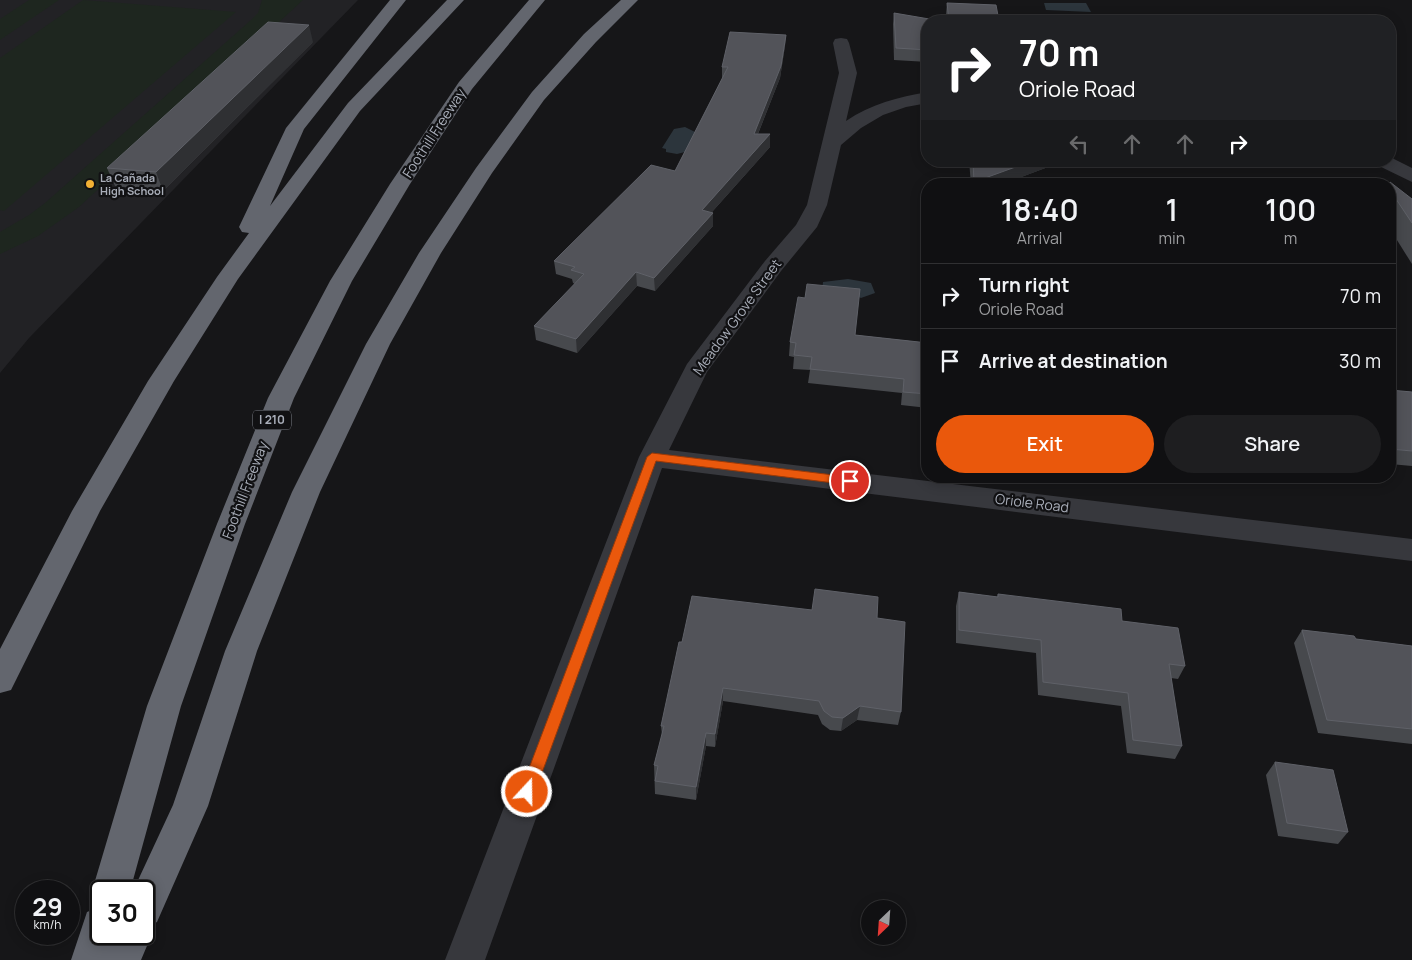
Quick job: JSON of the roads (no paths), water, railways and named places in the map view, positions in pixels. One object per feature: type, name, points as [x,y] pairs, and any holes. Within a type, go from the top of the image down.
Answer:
[{"type":"highway","points":[[228,277],[295,128],[398,0]]},
{"type":"highway","points":[[0,680],[86,511],[161,381],[228,277],[354,107],[456,0]]},
{"type":"highway","name":"Foothill Freeway","points":[[114,880],[164,706],[231,524],[281,398],[341,281],[400,184],[465,86],[537,0]]},
{"type":"highway","points":[[155,884],[190,806],[242,651],[306,492],[378,344],[430,253],[483,172],[538,96],[590,38],[630,0]]},
{"type":"highway","points":[[91,960],[95,945]]},
{"type":"highway","points":[[121,960],[128,945]]},
{"type":"street","name":"Meadow Grove Street","points":[[465,960],[652,457],[696,370],[773,266],[806,226],[817,205],[848,73],[841,43]]},
{"type":"street","points":[[833,142],[849,126],[864,116],[889,106],[921,99]]},
{"type":"street","points":[[1395,167],[1412,176]]},
{"type":"street","name":"Oriole Road","points":[[652,457],[1412,550]]},
{"type":"place","name":"La Cañada High School","points":[[90,184]]}]
